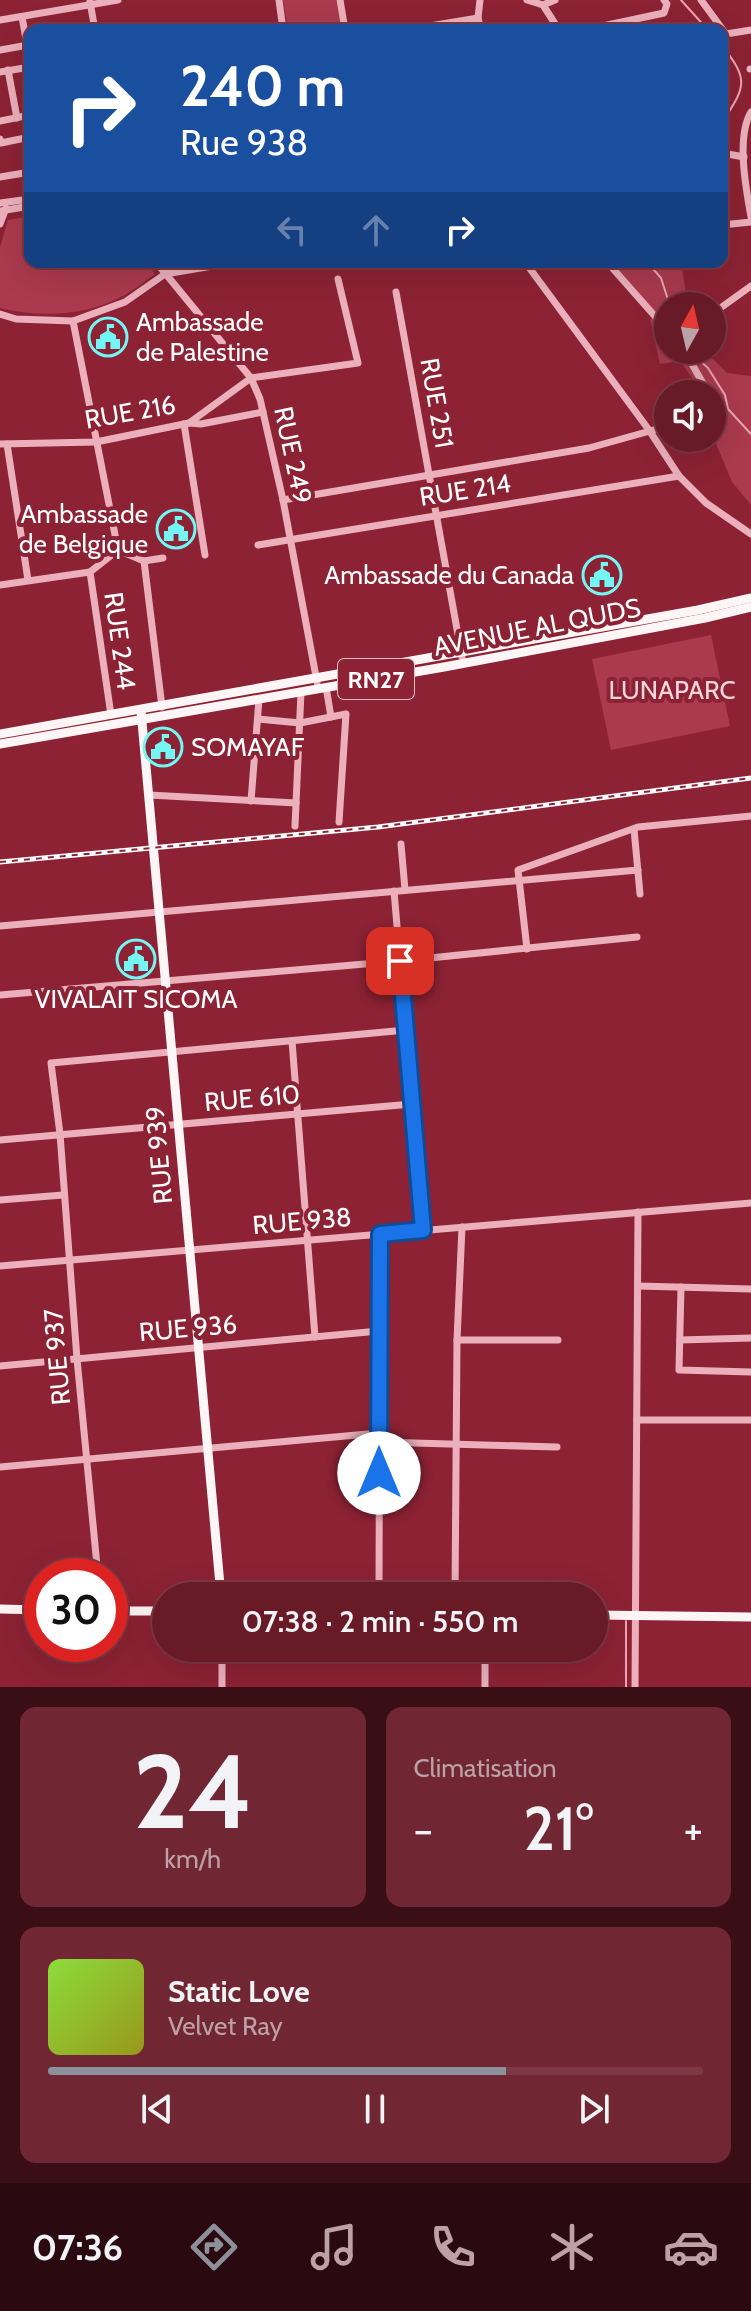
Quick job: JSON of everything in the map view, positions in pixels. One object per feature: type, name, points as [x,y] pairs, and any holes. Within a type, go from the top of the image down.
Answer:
[{"type":"main road","name":"AVENUE AL QUDS","points":[[0,734],[111,715],[141,715],[162,707],[320,685],[751,598]]},
{"type":"main road","name":"AVENUE AL QUDS","points":[[463,658],[705,618],[751,607]]},
{"type":"main road","name":"AVENUE AL QUDS","points":[[0,744],[141,715],[301,692],[320,685]]},
{"type":"main road","name":"RUE 939","points":[[141,715],[220,1582]]},
{"type":"main road","points":[[0,1609],[24,1610]]},
{"type":"main road","points":[[128,1611],[152,1611]]},
{"type":"main road","points":[[608,1615],[751,1617]]},
{"type":"street","points":[[0,20],[90,2],[118,0]]},
{"type":"street","points":[[279,0],[282,24]]},
{"type":"street","points":[[340,0],[344,24]]},
{"type":"street","points":[[480,0],[480,24]]},
{"type":"street","points":[[527,0],[543,5],[555,0]]},
{"type":"street","points":[[612,24],[664,13],[667,4],[664,0]]},
{"type":"street","points":[[701,0],[719,24]]},
{"type":"street","points":[[90,2],[94,24]]},
{"type":"street","points":[[543,5],[555,24]]},
{"type":"street","points":[[22,17],[24,26]]},
{"type":"street","points":[[442,24],[478,18]]},
{"type":"street","points":[[728,34],[751,30]]},
{"type":"street","points":[[0,50],[24,46]]},
{"type":"street","points":[[17,118],[4,71],[24,66]]},
{"type":"street","points":[[728,224],[751,219],[744,157],[751,112]]},
{"type":"street","points":[[0,121],[24,116]]},
{"type":"street","points":[[0,139],[1,143],[24,138]]},
{"type":"street","points":[[728,154],[744,157]]},
{"type":"street","points":[[0,177],[24,173]]},
{"type":"street","points":[[3,206],[24,201]]},
{"type":"street","points":[[3,206],[24,206]]},
{"type":"street","points":[[0,224],[3,206]]},
{"type":"street","name":"RUE 249","points":[[160,268],[251,378],[263,412],[320,685],[331,717]]},
{"type":"street","points":[[0,314],[16,319],[73,321],[125,302],[165,274],[200,268]]},
{"type":"street","points":[[529,268],[649,430],[679,476],[706,503],[751,534]]},
{"type":"street","points":[[612,268],[654,315]]},
{"type":"street","name":"RUE 216","points":[[3,444],[96,442],[186,424],[251,378],[358,363],[338,279]]},
{"type":"street","points":[[726,304],[751,286]]},
{"type":"street","name":"RUE 251","points":[[396,292],[463,658]]},
{"type":"street","points":[[73,321],[118,550]]},
{"type":"street","points":[[205,555],[186,424],[263,412]]},
{"type":"street","points":[[283,500],[589,448],[654,429]]},
{"type":"street","points":[[3,444],[28,580]]},
{"type":"street","name":"RUE 214","points":[[258,545],[679,476]]},
{"type":"street","points":[[738,525],[751,521]]},
{"type":"street","points":[[118,550],[144,561],[163,558]]},
{"type":"street","points":[[0,585],[90,572],[118,550]]},
{"type":"street","points":[[144,561],[162,707]]},
{"type":"street","name":"RUE 244","points":[[90,572],[111,715]]},
{"type":"street","points":[[295,826],[301,692]]},
{"type":"street","points":[[251,801],[259,699]]},
{"type":"street","points":[[258,719],[300,723],[346,714],[339,822]]},
{"type":"street","points":[[149,795],[296,803]]},
{"type":"street","points":[[527,949],[518,870],[634,829],[751,816]]},
{"type":"street","points":[[634,829],[640,894]]},
{"type":"street","points":[[401,844],[405,890]]},
{"type":"street","points":[[0,926],[638,870]]},
{"type":"street","points":[[394,891],[423,1230]]},
{"type":"street","points":[[0,995],[400,961],[637,937]]},
{"type":"street","points":[[172,1052],[406,1030]]},
{"type":"street","points":[[292,1041],[315,1337]]},
{"type":"street","name":"RUE 937","points":[[96,1558],[68,1260],[60,1134],[51,1063],[172,1052]]},
{"type":"street","name":"RUE 610","points":[[0,1140],[412,1104]]},
{"type":"street","points":[[0,1200],[63,1195]]},
{"type":"street","name":"RUE 938","points":[[0,1266],[751,1203]]},
{"type":"street","points":[[635,1687],[638,1212]]},
{"type":"street","points":[[455,1582],[457,1340],[462,1227]]},
{"type":"street","points":[[379,1582],[380,1234]]},
{"type":"street","points":[[638,1286],[751,1289]]},
{"type":"street","points":[[681,1287],[679,1370],[751,1372]]},
{"type":"street","name":"RUE 936","points":[[0,1366],[379,1331]]},
{"type":"street","points":[[680,1340],[751,1338]]},
{"type":"street","points":[[457,1340],[558,1340]]},
{"type":"street","points":[[637,1420],[751,1420]]},
{"type":"street","points":[[0,1467],[207,1448],[379,1438],[557,1447]]},
{"type":"street","points":[[222,1662],[222,1687]]},
{"type":"street","points":[[485,1662],[485,1687]]},
{"type":"green space","points":[[283,0],[336,0],[340,24],[287,24]]},
{"type":"green space","points":[[24,217],[24,268],[150,268],[155,274],[123,296],[94,308],[47,314],[0,308],[0,247],[8,220]]},
{"type":"green space","points":[[615,268],[682,268],[686,292],[654,292],[654,317]]},
{"type":"green space","points":[[682,364],[718,364],[727,373],[751,376],[751,505],[732,482],[720,452],[726,452],[726,380],[692,378]]},
{"type":"green space","name":"LUNAPARC","points":[[711,635],[730,726],[611,750],[592,659]]},
{"type":"waterway","points":[[681,0],[703,24]]},
{"type":"waterway","points":[[728,54],[741,77],[739,92],[728,113]]},
{"type":"waterway","points":[[652,268],[661,278],[666,292]]},
{"type":"waterway","points":[[704,364],[725,395],[728,409],[751,434]]},
{"type":"waterway","points":[[626,1621],[626,1687]]},
{"type":"railway","points":[[0,862],[378,827],[751,778]]},
{"type":"place","name":"Ambassade de Palestine","points":[[108,337]]},
{"type":"place","name":"Ambassade de Belgique","points":[[176,529]]},
{"type":"place","name":"Ambassade du Canada","points":[[602,575]]},
{"type":"place","name":"SOMAYAF","points":[[163,747]]},
{"type":"place","name":"VIVALAIT SICOMA","points":[[136,959]]},
{"type":"route","points":[[379,1473],[380,1234],[423,1230],[400,961]]}]
